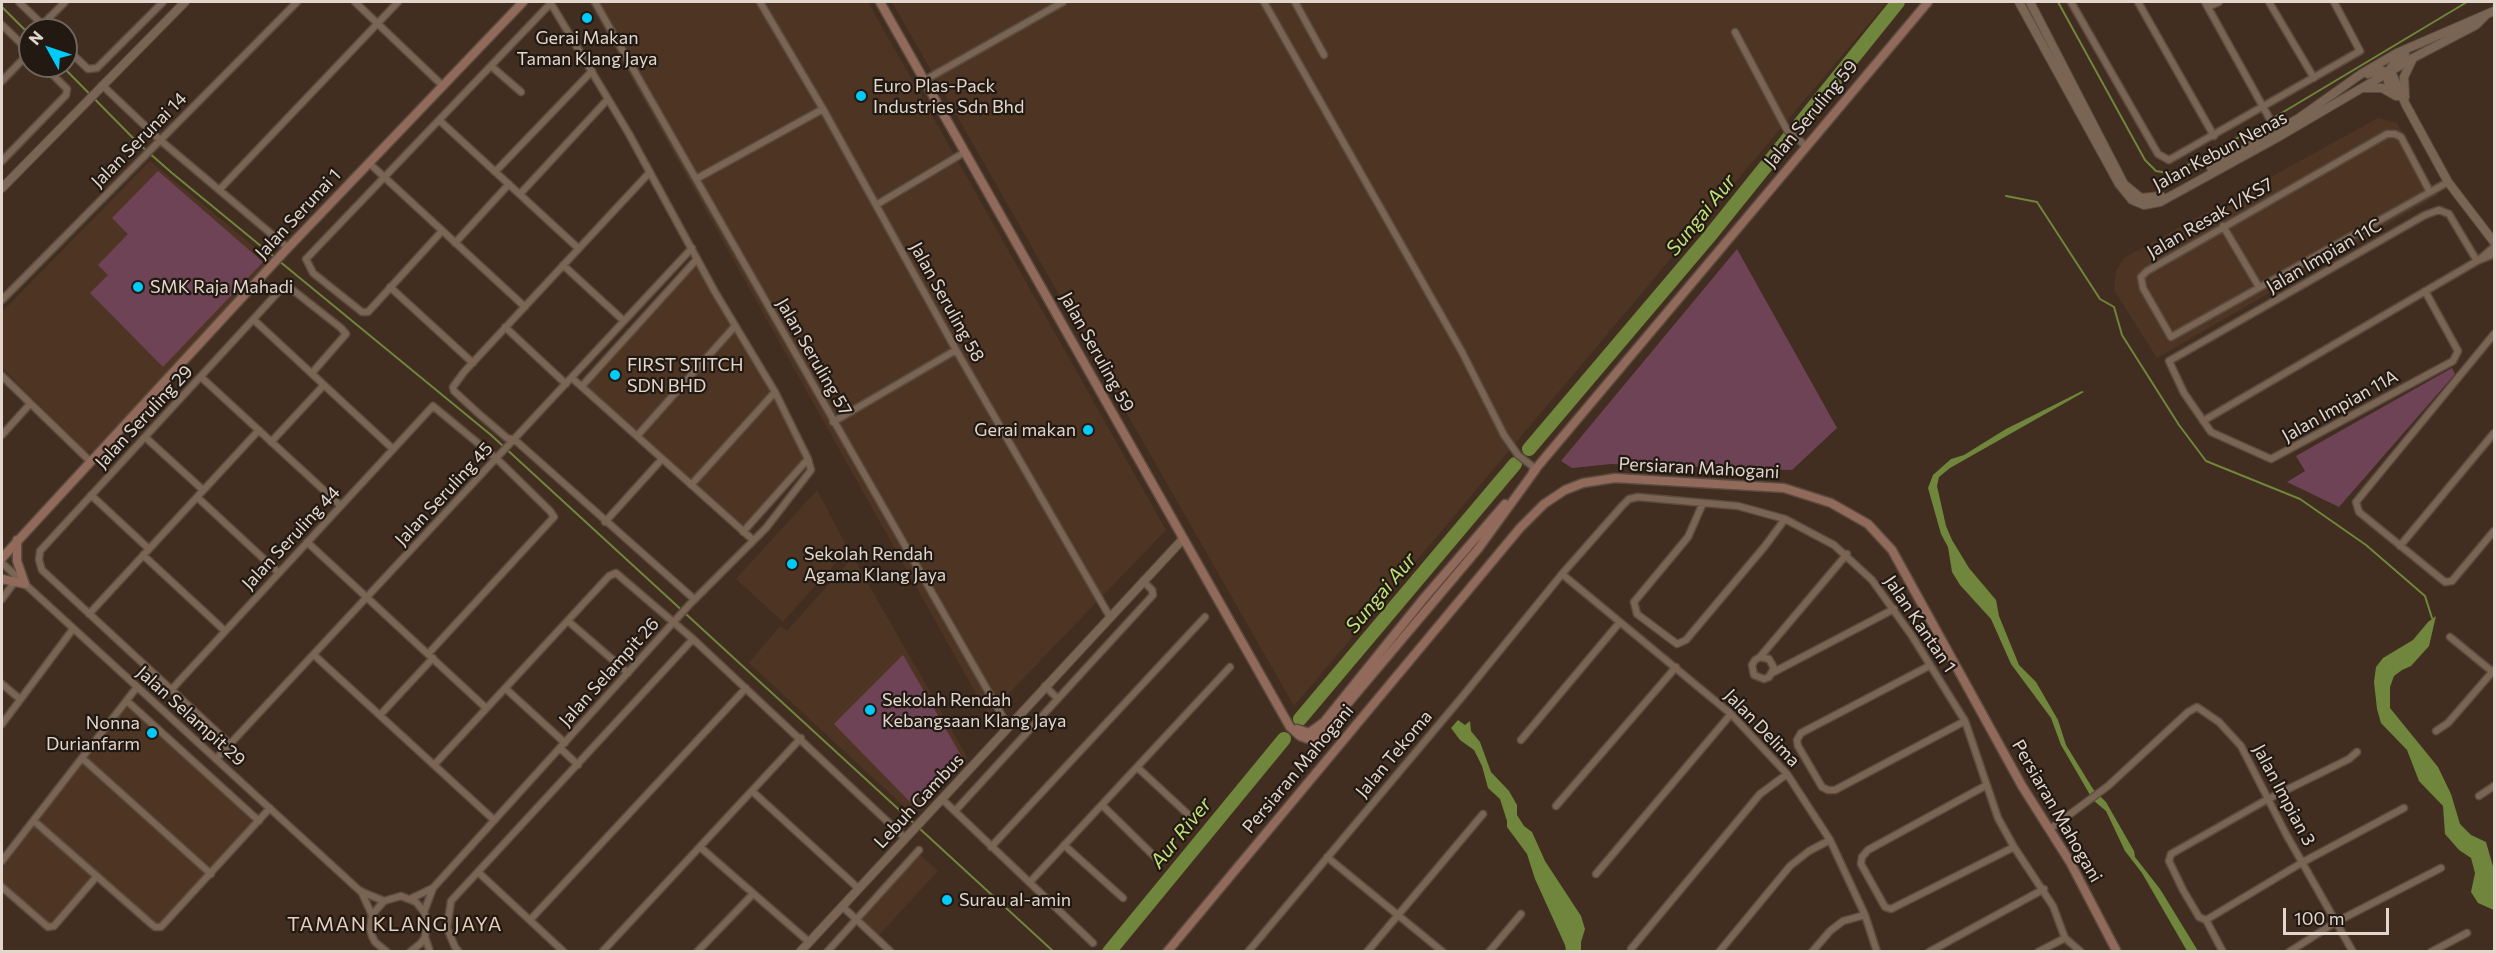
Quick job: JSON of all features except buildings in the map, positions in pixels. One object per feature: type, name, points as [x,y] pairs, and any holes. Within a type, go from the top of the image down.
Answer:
[{"type":"main road","name":"Jalan Serunai 1","points":[[2,558],[286,251],[523,2]]},
{"type":"main road","name":"Jalan Seruling 59","points":[[880,2],[1290,727],[1308,739],[1328,728],[1478,549],[1536,469],[1928,2]]},
{"type":"main road","name":"Persiaran Mahogani","points":[[1167,951],[1520,528],[1545,504],[1565,490],[1583,483],[1615,478],[1784,488],[1831,503],[1868,524],[1892,550],[2022,786],[2050,829],[2117,951]]},
{"type":"main road","points":[[17,540],[17,561],[25,584]]},
{"type":"main road","points":[[2,579],[16,580],[25,584]]},
{"type":"street","points":[[19,2],[36,18]]},
{"type":"street","points":[[52,18],[65,2]]},
{"type":"street","points":[[78,59],[88,69],[98,68],[163,2]]},
{"type":"street","points":[[2,188],[185,2]]},
{"type":"street","name":"Jalan Serunai 14","points":[[2,300],[297,2]]},
{"type":"street","points":[[355,2],[443,86]]},
{"type":"street","points":[[220,189],[398,2]]},
{"type":"street","points":[[442,231],[368,312],[359,310],[313,273],[306,259],[551,2],[650,172],[735,326],[775,392],[808,459],[743,532]]},
{"type":"street","name":"Jalan Seruling 57","points":[[595,2],[1008,726]]},
{"type":"street","name":"Jalan Seruling 58","points":[[760,2],[823,110],[956,350],[1110,616]]},
{"type":"street","points":[[925,80],[1063,2]]},
{"type":"street","points":[[1273,2],[1265,3],[1456,340],[1504,435],[1518,455],[1536,469]]},
{"type":"street","points":[[1294,2],[1324,56]]},
{"type":"street","name":"Jalan Kebun Nenas","points":[[2019,2],[2124,184],[2136,195],[2148,198],[2160,196],[2266,137],[2278,134],[2287,125],[2352,80],[2397,53],[2486,16]]},
{"type":"street","name":"Jalan Kebun Nenas","points":[[2030,2],[2091,128],[2127,195],[2144,205],[2160,202],[2475,25],[2494,11]]},
{"type":"street","points":[[2071,2],[2158,154],[2165,159],[2174,159],[2360,51],[2334,2]]},
{"type":"street","points":[[2138,2],[2214,136]]},
{"type":"street","points":[[2219,2],[2207,4],[2278,134]]},
{"type":"street","points":[[2269,2],[2314,78]]},
{"type":"street","points":[[2,25],[18,40]]},
{"type":"street","points":[[1734,32],[1787,130],[1806,146]]},
{"type":"street","points":[[2388,72],[2397,59],[2421,44]]},
{"type":"street","points":[[2406,105],[2404,77],[2413,58]]},
{"type":"street","points":[[2,81],[18,64]]},
{"type":"street","points":[[491,66],[521,92]]},
{"type":"street","points":[[495,172],[592,71]]},
{"type":"street","points":[[2352,80],[2378,71],[2388,72],[2393,76],[2406,105],[2448,182],[2494,242]]},
{"type":"street","points":[[2,161],[66,95],[67,89],[56,78]]},
{"type":"street","points":[[99,88],[220,189],[286,251]]},
{"type":"street","points":[[2363,88],[2388,90],[2406,105]]},
{"type":"street","points":[[520,195],[608,99]]},
{"type":"street","points":[[696,179],[823,110]]},
{"type":"street","points":[[2270,118],[2287,125]]},
{"type":"street","points":[[2266,137],[2272,126],[2270,118]]},
{"type":"street","points":[[439,120],[578,248]]},
{"type":"street","name":"Jalan Resak 1/KS7","points":[[2430,192],[2401,137],[2387,134],[2147,271],[2141,277],[2142,288],[2171,337],[2448,182]]},
{"type":"street","points":[[876,205],[965,152]]},
{"type":"street","points":[[369,163],[525,307]]},
{"type":"street","points":[[650,172],[505,327],[453,387],[454,391],[507,438],[694,599]]},
{"type":"street","points":[[455,243],[509,184]]},
{"type":"street","name":"Jalan Impian 11C","points":[[2169,361],[2426,215],[2439,210],[2449,214],[2478,260]]},
{"type":"street","points":[[2223,226],[2259,287]]},
{"type":"street","points":[[2203,421],[2478,260],[2494,247]]},
{"type":"street","name":"Jalan Seruling 45","points":[[216,759],[692,248]]},
{"type":"street","points":[[2478,260],[2494,254]]},
{"type":"street","points":[[582,386],[697,259]]},
{"type":"street","points":[[563,265],[624,321]]},
{"type":"street","name":"Jalan Seruling 29","points":[[42,570],[39,560],[40,551],[282,288],[289,287],[346,334],[312,374]]},
{"type":"street","points":[[390,287],[473,363]]},
{"type":"street","name":"Jalan Impian 11A","points":[[2169,361],[2184,393],[2211,432],[2271,459],[2453,361],[2458,351],[2425,291]]},
{"type":"street","points":[[254,320],[393,449]]},
{"type":"street","points":[[637,436],[735,326]]},
{"type":"street","points":[[505,327],[566,384]]},
{"type":"street","points":[[2494,334],[2356,502],[2359,512],[2445,582],[2452,581],[2494,531]]},
{"type":"street","points":[[833,422],[956,350]]},
{"type":"street","points":[[2,376],[91,462]]},
{"type":"street","points":[[201,377],[341,506]]},
{"type":"street","points":[[572,378],[753,540]]},
{"type":"street","points":[[271,442],[324,385]]},
{"type":"street","points":[[691,485],[775,392]]},
{"type":"street","points":[[2,435],[30,404]]},
{"type":"street","name":"Jalan Seruling 44","points":[[171,690],[433,406],[499,457]]},
{"type":"street","points":[[89,614],[259,430]]},
{"type":"street","points":[[2400,546],[2494,433]]},
{"type":"street","points":[[145,437],[202,490]]},
{"type":"street","points":[[380,715],[554,518],[499,457]]},
{"type":"street","points":[[605,522],[662,459]]},
{"type":"street","name":"Jalan Selampit 26","points":[[424,912],[433,888],[494,819],[694,599],[766,528],[811,470],[808,459]]},
{"type":"street","points":[[91,495],[149,549]]},
{"type":"street","points":[[196,497],[279,573]]},
{"type":"street","name":"Jalan Kantan 1","points":[[1629,499],[1638,497],[1703,502],[1754,509],[1785,519],[1813,532],[1846,554],[1872,580],[1894,609],[1965,721],[1995,812],[2014,847],[2044,889],[2065,938]]},
{"type":"street","name":"Jalan Tekoma","points":[[1248,951],[1462,697],[1562,574],[1629,499]]},
{"type":"street","points":[[1703,502],[1688,537],[1634,602],[1637,614],[1677,644],[1686,640],[1785,519]]},
{"type":"street","name":"Lebuh Gambus","points":[[800,951],[1183,539]]},
{"type":"street","points":[[307,542],[486,708]]},
{"type":"street","points":[[1846,554],[1752,664],[1754,675],[1764,679],[1894,609]]},
{"type":"street","points":[[143,555],[225,631]]},
{"type":"street","name":"Jalan Selampit 29","points":[[2,563],[360,891],[384,901]]},
{"type":"street","name":"Jalan Selampit 29","points":[[42,570],[231,745]]},
{"type":"street","points":[[434,765],[609,576],[616,573],[675,622],[906,838]]},
{"type":"street","name":"Jalan Delima","points":[[1562,574],[1731,714],[1787,774],[1830,840],[1865,915],[1877,951]]},
{"type":"street","points":[[2,599],[16,580]]},
{"type":"street","points":[[955,811],[1153,595],[1152,590],[1143,581]]},
{"type":"street","points":[[991,847],[1205,617]]},
{"type":"street","points":[[568,621],[628,673]]},
{"type":"street","points":[[1521,740],[1620,622]]},
{"type":"street","points":[[2,724],[73,629]]},
{"type":"street","points":[[2436,731],[2448,723],[2494,672],[2450,637]]},
{"type":"street","points":[[459,951],[447,928],[451,901],[693,639]]},
{"type":"street","points":[[314,655],[494,819]]},
{"type":"street","points":[[1760,657],[1765,657],[1772,663],[1772,673]]},
{"type":"street","points":[[1929,666],[1801,734],[1797,740],[1798,746],[1822,787],[1836,790],[1965,721]]},
{"type":"street","points":[[1030,882],[1230,667]]},
{"type":"street","points":[[1556,806],[1676,667]]},
{"type":"street","points":[[2,684],[20,699]]},
{"type":"street","points":[[1045,686],[1058,699]]},
{"type":"street","points":[[2,861],[137,687]]},
{"type":"street","points":[[505,688],[578,765]]},
{"type":"street","points":[[530,920],[746,688]]},
{"type":"street","name":"Jalan Selampit 29","points":[[127,701],[259,821]]},
{"type":"street","name":"Jalan Impian 3","points":[[2050,829],[2108,786],[2197,706],[2219,722],[2241,747],[2353,951]]},
{"type":"street","points":[[1596,874],[1731,714]]},
{"type":"street","points":[[602,951],[801,738]]},
{"type":"street","points":[[2223,951],[2206,920],[2199,917],[2183,890],[2169,861],[2171,854],[2268,799],[2349,759],[2357,752]]},
{"type":"street","points":[[82,758],[211,874]]},
{"type":"street","points":[[1137,767],[1192,819]]},
{"type":"street","points":[[1631,949],[1760,794],[1787,774]]},
{"type":"street","points":[[1985,786],[1868,850],[1862,857],[1861,864],[1886,907],[1891,909],[1897,908],[2014,847]]},
{"type":"street","points":[[2479,796],[2494,786]]},
{"type":"street","points":[[752,791],[858,888]]},
{"type":"street","points":[[942,799],[1093,943]]},
{"type":"street","points":[[1102,805],[1157,859]]},
{"type":"street","points":[[34,820],[155,927],[161,927],[270,808]]},
{"type":"street","points":[[2206,920],[2303,862],[2404,808]]},
{"type":"street","points":[[1367,951],[1483,814]]},
{"type":"street","points":[[1719,951],[1790,866],[1809,851],[1830,840]]},
{"type":"street","points":[[1064,845],[1123,898]]},
{"type":"street","points":[[700,847],[809,942]]},
{"type":"street","points":[[826,951],[919,850]]},
{"type":"street","points":[[1327,856],[1443,951]]},
{"type":"street","points":[[2289,951],[2336,922],[2441,868]]},
{"type":"street","points":[[478,872],[564,951]]},
{"type":"street","points":[[2,887],[48,927],[54,926],[97,876]]},
{"type":"street","name":"Jalan Selampit 26","points":[[410,899],[433,888]]},
{"type":"street","points":[[1929,951],[2044,889]]},
{"type":"street","name":"Jalan Selampit 29","points":[[360,891],[372,915]]},
{"type":"street","points":[[697,951],[753,894]]},
{"type":"street","points":[[387,951],[375,942],[370,929],[372,915],[384,901],[401,896],[410,899],[424,912],[427,928],[422,943],[410,951]]},
{"type":"street","points":[[842,906],[891,951]]},
{"type":"street","points":[[1489,951],[1521,914]]},
{"type":"street","points":[[1812,951],[1830,931],[1843,921],[1865,915]]},
{"type":"street","points":[[2431,951],[2467,933]]},
{"type":"street","points":[[425,937],[430,951]]},
{"type":"street","points":[[2038,951],[2065,938],[2081,951]]},
{"type":"street","points":[[372,951],[375,942]]},
{"type":"shaded area","points":[[589,2],[868,2],[1166,530],[988,715]]},
{"type":"shaded area","points":[[892,2],[1887,2],[1294,706]]},
{"type":"shaded area","points":[[2378,118],[2397,123],[2438,195],[2157,358],[2114,290],[2116,271],[2124,258]]},
{"type":"shaded area","name":"SMK Raja Mahadi","points":[[150,161],[273,262],[94,452],[86,451],[2,368],[2,312]]},
{"type":"shaded area","points":[[158,171],[263,262],[163,367],[90,293],[108,275],[98,265],[128,234],[112,218]]},
{"type":"shaded area","points":[[1737,249],[1837,428],[1792,470],[1611,464],[1572,468],[1561,461]]},
{"type":"shaded area","points":[[696,264],[806,458],[743,528],[585,386]]},
{"type":"shaded area","points":[[2452,368],[2455,374],[2339,507],[2287,482],[2305,471],[2296,456]]},
{"type":"shaded area","points":[[2084,392],[1950,468],[1939,477],[1937,486],[1946,526],[1952,540],[1969,568],[1996,600],[1999,616],[2019,665],[2036,682],[2058,720],[2066,745],[2093,789],[2106,802],[2134,851],[2135,857],[2160,889],[2198,951],[2187,951],[2142,873],[2125,851],[2106,811],[2093,800],[2061,745],[2051,718],[2011,664],[1991,619],[1960,585],[1952,572],[1948,547],[1941,534],[1928,488],[1933,475],[1951,459],[1964,455],[2006,429]]},
{"type":"shaded area","name":"Sekolah Rendah Agama Klang Jaya","points":[[817,490],[848,549],[783,622],[736,579]]},
{"type":"shaded area","name":"Sekolah Rendah Kebangsaan Klang Jaya","points":[[853,557],[967,757],[911,813],[749,663],[780,626],[787,631]]},
{"type":"shaded area","points":[[2436,616],[2429,646],[2411,666],[2394,676],[2390,687],[2390,708],[2438,767],[2451,794],[2460,824],[2471,835],[2486,842],[2494,870],[2494,910],[2478,903],[2471,892],[2475,873],[2471,858],[2459,850],[2445,834],[2443,806],[2419,781],[2407,750],[2381,723],[2377,709],[2374,682],[2376,667],[2383,658],[2413,640]]},
{"type":"shaded area","points":[[903,655],[962,757],[912,804],[834,724]]},
{"type":"shaded area","points":[[128,706],[255,821],[160,924],[156,924],[97,873],[53,923],[48,924],[2,883],[2,868]]},
{"type":"shaded area","points":[[1458,720],[1465,725],[1470,721],[1471,731],[1480,742],[1491,772],[1509,791],[1517,805],[1517,815],[1524,826],[1532,832],[1545,861],[1581,916],[1585,929],[1581,951],[1566,951],[1535,879],[1527,854],[1507,827],[1500,799],[1488,788],[1482,766],[1474,750],[1460,740],[1451,728]]},
{"type":"shaded area","points":[[919,854],[938,871],[878,936],[860,919]]},
{"type":"waterway","name":"Sungai Aur","points":[[1529,449],[1708,238],[1898,2]]},
{"type":"waterway","points":[[2058,2],[2145,160],[2156,171],[2168,173],[2179,170],[2265,123],[2467,2]]},
{"type":"waterway","points":[[2,7],[18,23]]},
{"type":"waterway","points":[[74,78],[140,145],[172,173],[491,435],[1054,952]]},
{"type":"waterway","points":[[2006,196],[2037,202],[2100,299],[2114,307],[2122,335],[2179,425],[2206,461],[2300,499],[2366,545],[2425,596],[2432,618]]},
{"type":"waterway","name":"Sungai Aur","points":[[1300,719],[1515,464]]},
{"type":"waterway","name":"Aur River","points":[[1109,952],[1284,739]]},
{"type":"place","name":"Gerai Makan Taman Klang Jaya","points":[[587,18]]},
{"type":"place","name":"Euro Plas-Pack Industries Sdn Bhd","points":[[861,96]]},
{"type":"place","name":"SMK Raja Mahadi","points":[[138,287]]},
{"type":"place","name":"FIRST STITCH SDN BHD","points":[[615,375]]},
{"type":"place","name":"Gerai makan","points":[[1088,430]]},
{"type":"place","name":"Sekolah Rendah Agama Klang Jaya","points":[[792,564]]},
{"type":"place","name":"Sekolah Rendah Kebangsaan Klang Jaya","points":[[870,710]]},
{"type":"place","name":"Nonna Durianfarm","points":[[152,733]]},
{"type":"place","name":"Surau al-amin","points":[[947,900]]},
{"type":"district","name":"TAMAN KLANG JAYA","points":[[395,924]]}]
